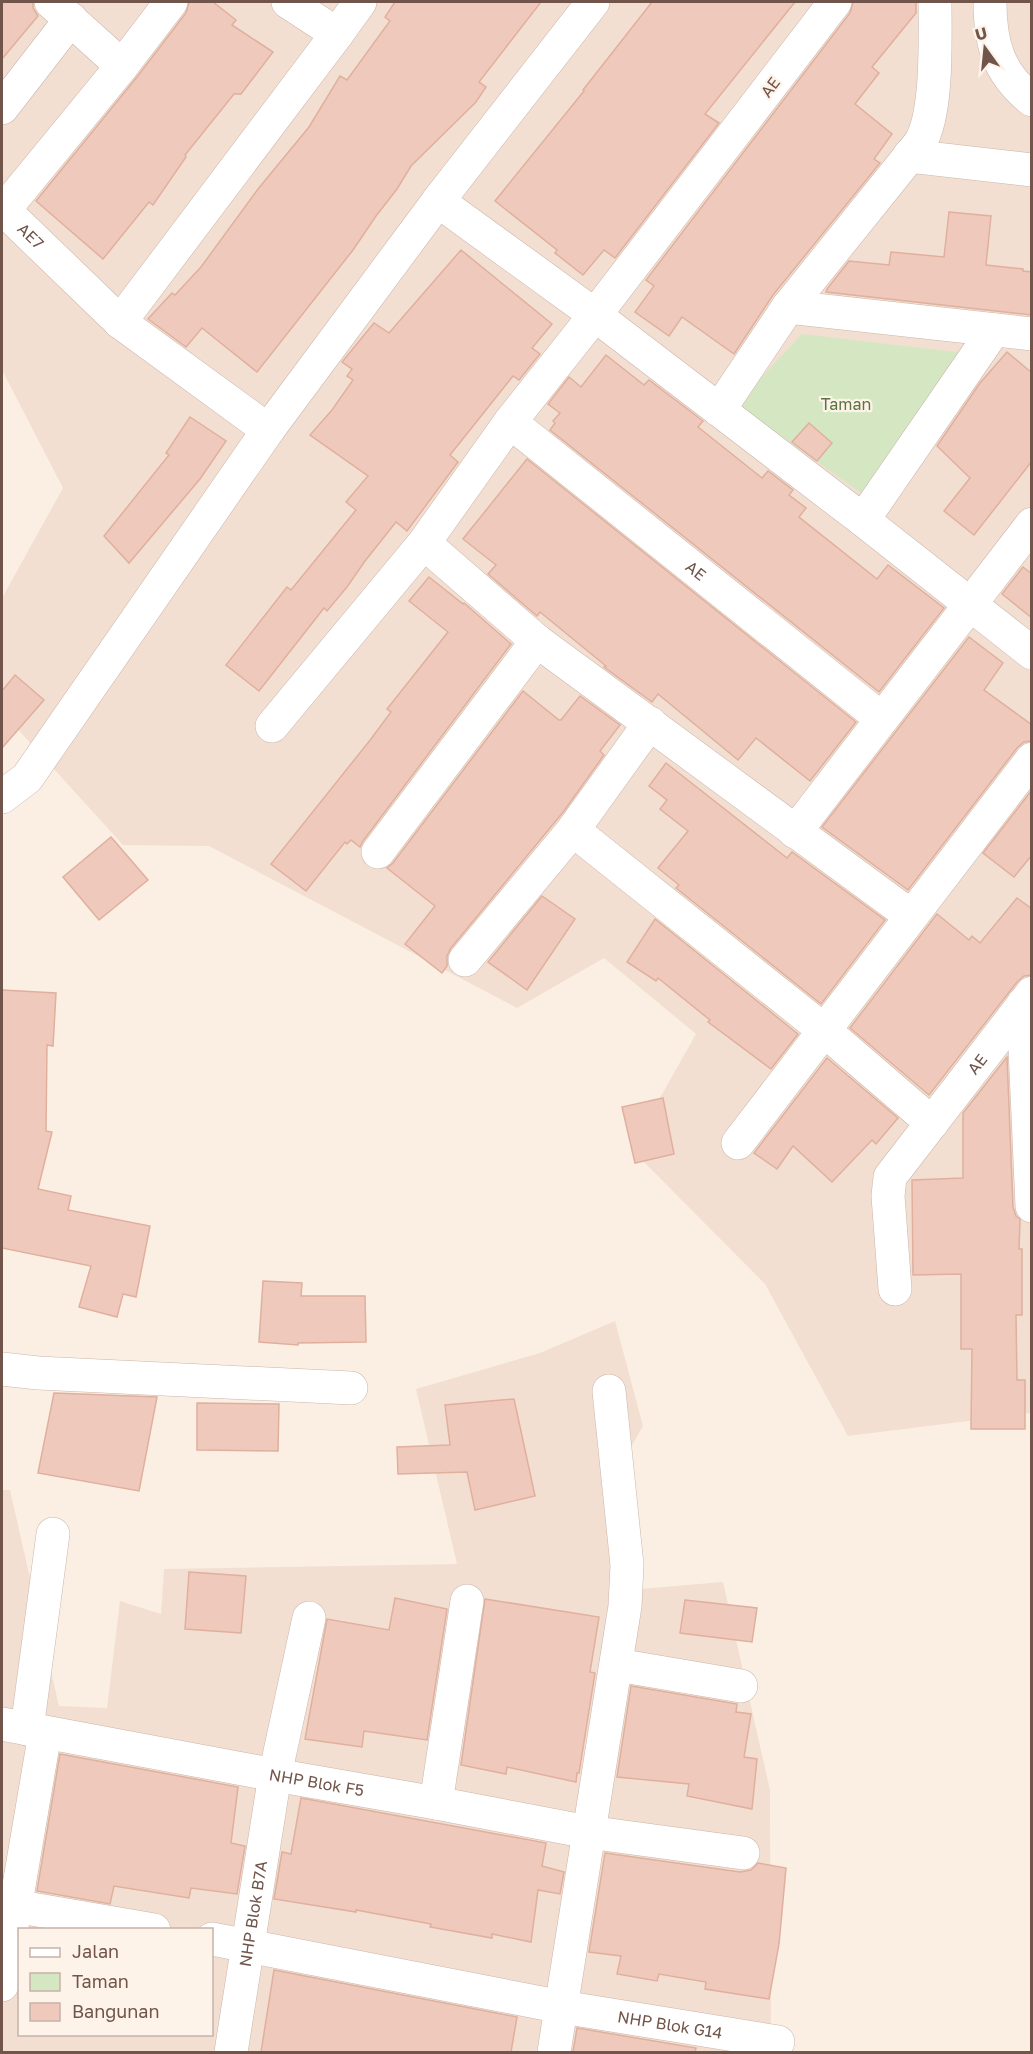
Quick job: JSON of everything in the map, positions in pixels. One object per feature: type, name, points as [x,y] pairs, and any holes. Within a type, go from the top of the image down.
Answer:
[{"type":"street","name":"AE7","points":[[171,2],[122,66],[3,209],[120,322],[268,429]]},
{"type":"street","points":[[288,2],[337,34]]},
{"type":"street","points":[[120,322],[360,2]]},
{"type":"street","points":[[2,797],[27,778],[48,751],[268,429],[438,201],[593,2]]},
{"type":"street","name":"AE","points":[[272,726],[424,543],[510,422],[835,2]]},
{"type":"street","points":[[718,410],[788,307],[927,131],[932,101],[935,2]]},
{"type":"street","points":[[990,2],[990,27],[999,61],[1017,88],[1032,100]]},
{"type":"street","points":[[2,108],[61,10],[122,66]]},
{"type":"street","points":[[909,156],[1032,170]]},
{"type":"street","points":[[438,201],[595,315],[863,520],[1032,653]]},
{"type":"street","points":[[788,307],[1032,334]]},
{"type":"street","points":[[863,520],[994,330]]},
{"type":"street","name":"AE","points":[[510,422],[882,719]]},
{"type":"street","points":[[795,832],[1032,524]]},
{"type":"street","points":[[424,543],[537,641],[911,916]]},
{"type":"street","points":[[378,852],[537,641]]},
{"type":"street","points":[[465,960],[573,830],[650,723]]},
{"type":"street","points":[[738,1143],[1032,759]]},
{"type":"street","points":[[573,830],[825,1031],[932,1123]]},
{"type":"street","name":"AE","points":[[895,1289],[888,1185],[890,1177],[1027,999]]},
{"type":"street","name":"AE","points":[[1027,999],[1032,1206]]},
{"type":"street","points":[[2,1369],[38,1373],[351,1388]]},
{"type":"street","points":[[554,2052],[625,1606],[627,1565],[609,1391]]},
{"type":"street","points":[[2,1984],[14,1906],[24,1729],[53,1534]]},
{"type":"street","points":[[436,1803],[467,1600]]},
{"type":"street","name":"NHP Blok B7A","points":[[231,2052],[275,1775],[309,1618]]},
{"type":"street","points":[[617,1665],[741,1686]]},
{"type":"street","name":"NHP Blok F5","points":[[24,1729],[588,1832],[743,1853]]},
{"type":"street","points":[[14,1906],[148,1928]]},
{"type":"street","points":[[213,1939],[562,2007]]},
{"type":"street","name":"NHP Blok G14","points":[[562,2007],[778,2042]]},
{"type":"shaded area","points":[[2,2],[1031,2],[1031,1413],[848,1436],[765,1284],[631,1149],[696,1034],[604,958],[517,1008],[209,846],[123,845],[2,712],[2,598],[63,488],[2,370]]},
{"type":"shaded area","points":[[615,1321],[643,1426],[623,1461],[640,1589],[723,1582],[770,1790],[771,2052],[2,2052],[2,1490],[10,1490],[59,1706],[107,1708],[120,1601],[161,1614],[164,1569],[457,1564],[416,1389],[540,1353]]},
{"type":"green space","name":"Taman","points":[[802,334],[964,353],[861,493],[736,404]]},
{"type":"building","points":[[2,2],[33,2],[33,8],[38,16],[2,59]]},
{"type":"building","points":[[189,2],[213,2],[236,20],[232,25],[273,52],[241,94],[234,94],[185,155],[186,157],[153,205],[149,202],[103,259],[36,201],[137,77],[186,13]]},
{"type":"building","points":[[395,2],[541,2],[479,82],[486,87],[476,102],[411,166],[353,250],[257,372],[202,328],[186,347],[148,319],[201,267],[258,189],[309,127],[340,76],[347,80],[390,21],[385,17]]},
{"type":"building","points":[[652,2],[795,2],[705,114],[719,123],[615,258],[604,250],[583,275],[555,253],[557,250],[495,201]]},
{"type":"building","points":[[853,2],[916,2],[916,13],[872,67],[879,73],[855,104],[892,134],[874,159],[880,163],[773,295],[734,354],[682,317],[669,336],[635,312],[654,286],[646,280],[850,13]]},
{"type":"building","points":[[949,212],[991,216],[986,265],[1032,272],[1032,315],[826,292],[849,261],[889,265],[891,252],[944,257]]},
{"type":"building","points":[[461,250],[552,324],[532,348],[540,354],[519,380],[513,376],[450,455],[458,462],[407,531],[396,522],[347,587],[327,611],[324,608],[259,691],[226,665],[287,587],[291,590],[356,510],[346,502],[368,476],[310,435],[332,410],[353,380],[347,376],[352,369],[342,362],[374,323],[389,333]]},
{"type":"building","points":[[1007,352],[1032,373],[1032,461],[974,535],[944,511],[970,478],[937,446],[980,383]]},
{"type":"building","points":[[606,355],[644,385],[649,380],[703,421],[698,427],[762,478],[768,471],[793,490],[789,495],[806,508],[799,517],[877,579],[888,565],[944,608],[879,692],[550,430],[555,423],[553,421],[560,413],[548,404],[569,377],[581,387]]},
{"type":"building","points":[[190,417],[226,441],[200,479],[129,563],[104,536],[169,455],[166,453]]},
{"type":"building","points":[[809,423],[832,443],[817,461],[792,442]]},
{"type":"building","points":[[527,459],[856,722],[810,781],[756,738],[738,760],[658,694],[652,702],[604,667],[606,666],[540,612],[537,616],[488,574],[496,565],[463,539]]},
{"type":"building","points":[[1023,567],[1032,574],[1032,618],[1002,594]]},
{"type":"building","points":[[429,577],[464,603],[511,644],[360,847],[351,840],[347,844],[345,842],[306,891],[271,864],[371,739],[391,712],[387,709],[448,632],[409,601]]},
{"type":"building","points":[[969,637],[1003,663],[984,690],[1032,725],[1032,741],[1024,742],[1017,748],[908,890],[822,827]]},
{"type":"building","points":[[15,675],[44,700],[2,748],[2,691]]},
{"type":"building","points":[[523,691],[559,720],[580,696],[620,725],[600,751],[604,755],[564,811],[451,948],[447,956],[447,966],[442,973],[405,944],[435,906],[387,868]]},
{"type":"building","points":[[666,763],[787,858],[792,852],[885,920],[821,1004],[676,888],[679,885],[658,868],[688,831],[660,809],[667,800],[649,786]]},
{"type":"building","points":[[1032,790],[1032,855],[1014,877],[983,853]]},
{"type":"building","points":[[111,837],[148,880],[99,920],[63,877]]},
{"type":"building","points":[[542,896],[575,919],[527,990],[488,962]]},
{"type":"building","points":[[1017,898],[1032,909],[1032,975],[1024,976],[1017,982],[929,1095],[850,1028],[937,914],[969,940],[972,936],[980,943]]},
{"type":"building","points":[[655,919],[798,1034],[771,1069],[708,1022],[710,1020],[658,978],[656,981],[627,962]]},
{"type":"building","points":[[2,990],[56,993],[53,1046],[47,1045],[46,1131],[52,1132],[38,1189],[71,1196],[68,1210],[150,1226],[136,1297],[123,1294],[117,1317],[79,1307],[91,1266],[2,1248]]},
{"type":"building","points":[[1007,1057],[1013,1207],[1016,1216],[1020,1219],[1019,1249],[1022,1249],[1022,1315],[1016,1315],[1017,1380],[1025,1380],[1025,1429],[971,1429],[972,1349],[961,1349],[961,1274],[913,1275],[912,1180],[963,1178],[963,1113]]},
{"type":"building","points":[[827,1058],[898,1118],[876,1144],[872,1140],[832,1182],[793,1146],[777,1169],[754,1153]]},
{"type":"building","points":[[663,1098],[674,1154],[635,1163],[622,1107]]},
{"type":"building","points":[[263,1281],[302,1283],[301,1296],[365,1296],[366,1342],[298,1343],[298,1345],[259,1342]]},
{"type":"building","points":[[54,1393],[157,1397],[139,1491],[38,1473]]},
{"type":"building","points":[[514,1399],[535,1496],[475,1510],[467,1472],[398,1474],[397,1447],[450,1445],[445,1405]]},
{"type":"building","points":[[197,1403],[279,1404],[278,1451],[197,1450]]},
{"type":"building","points":[[189,1572],[246,1576],[241,1633],[185,1629]]},
{"type":"building","points":[[395,1598],[447,1609],[427,1740],[364,1731],[362,1747],[305,1739],[327,1619],[389,1630]]},
{"type":"building","points":[[485,1599],[599,1617],[590,1672],[595,1673],[576,1782],[507,1767],[506,1774],[461,1765]]},
{"type":"building","points":[[685,1600],[757,1608],[752,1642],[680,1633]]},
{"type":"building","points":[[631,1686],[737,1704],[736,1712],[751,1714],[744,1757],[757,1759],[752,1809],[687,1796],[689,1784],[617,1777]]},
{"type":"building","points":[[60,1754],[238,1787],[231,1843],[245,1846],[237,1894],[191,1888],[189,1898],[114,1886],[110,1904],[37,1891]]},
{"type":"building","points":[[301,1798],[546,1843],[542,1866],[564,1872],[560,1894],[538,1890],[531,1942],[492,1934],[492,1938],[430,1927],[431,1924],[356,1910],[356,1912],[274,1899],[282,1852],[291,1854]]},
{"type":"building","points":[[605,1853],[740,1872],[751,1870],[758,1863],[786,1868],[779,1944],[769,1999],[705,1989],[706,1982],[659,1974],[657,1981],[617,1974],[621,1956],[589,1952]]},
{"type":"building","points":[[274,1970],[517,2017],[511,2052],[261,2052]]},
{"type":"building","points":[[577,2028],[696,2048],[695,2052],[573,2052]]}]
